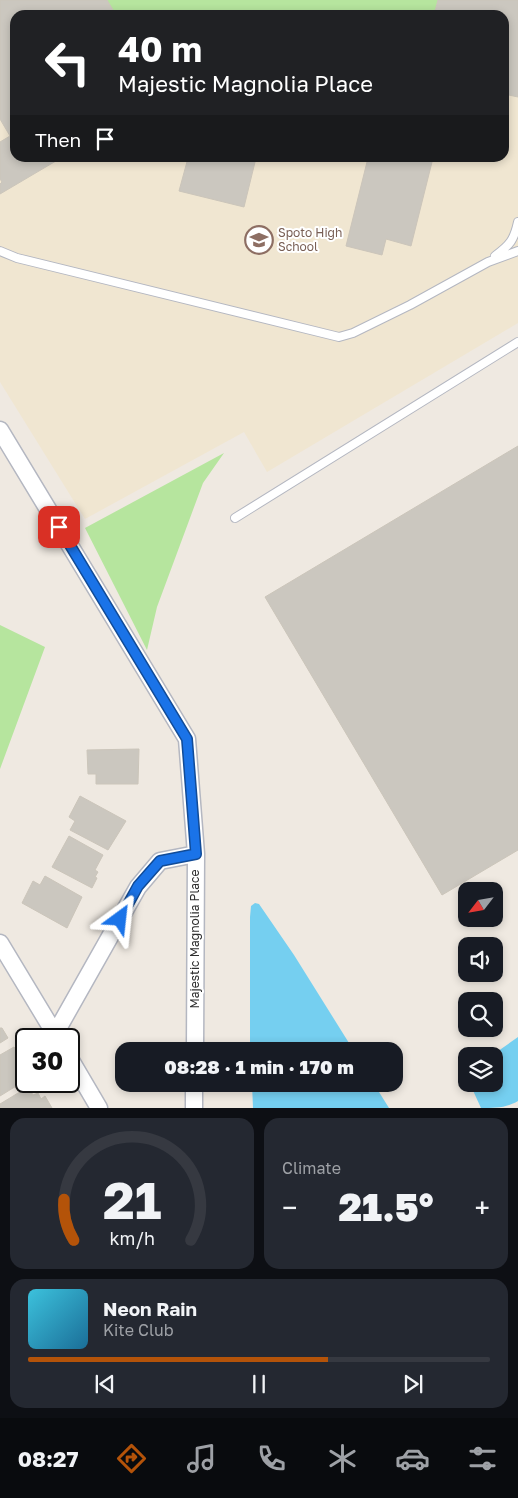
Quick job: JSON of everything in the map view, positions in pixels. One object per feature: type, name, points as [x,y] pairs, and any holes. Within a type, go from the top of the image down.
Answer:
[{"type":"street","name":"Majestic Magnolia Place","points":[[0,430],[187,739],[196,854],[194,1042]]},
{"type":"street","points":[[60,1028],[138,886],[160,861],[196,854]]},
{"type":"street","points":[[0,943],[51,1028]]},
{"type":"street","points":[[80,1076],[99,1108]]},
{"type":"street","points":[[194,1092],[194,1108]]},
{"type":"lane","points":[[0,251],[17,258],[339,337],[410,305],[488,262],[509,246],[515,235],[518,222]]},
{"type":"lane","points":[[488,262],[518,251]]},
{"type":"lane","points":[[235,518],[518,342]]},
{"type":"shaded area","name":"Spoto High School","points":[[0,0],[518,0],[518,323],[267,472],[244,432],[85,519],[0,382]]},
{"type":"green space","points":[[107,0],[438,0],[435,10],[113,10]]},
{"type":"green space","points":[[224,453],[203,483],[157,607],[147,650],[85,528]]},
{"type":"green space","points":[[0,625],[45,647],[0,769]]},
{"type":"water","points":[[255,903],[259,904],[294,955],[348,1042],[250,1042],[251,906]]},
{"type":"water","points":[[518,1037],[518,1101],[496,1108],[481,1108],[474,1092],[503,1092],[503,1048]]},
{"type":"water","points":[[252,1092],[379,1092],[389,1108],[253,1108]]},
{"type":"building","points":[[0,0],[107,0],[113,10],[10,10],[10,136],[0,119]]},
{"type":"building","points":[[438,0],[518,0],[518,97],[509,95],[509,10],[435,10]]},
{"type":"building","points":[[10,136],[10,162],[54,162],[0,194],[0,184],[2,182],[0,179],[0,142]]},
{"type":"building","points":[[187,162],[255,162],[244,207],[179,191]]},
{"type":"building","points":[[367,162],[432,162],[411,246],[386,239],[382,255],[346,246]]},
{"type":"building","points":[[518,446],[518,850],[464,882],[458,882],[458,886],[442,895],[265,597]]},
{"type":"building","points":[[139,749],[138,784],[96,784],[96,774],[88,774],[87,750]]},
{"type":"building","points":[[80,796],[126,821],[108,850],[70,830],[75,821],[69,817]]},
{"type":"building","points":[[69,836],[103,855],[95,870],[98,872],[95,877],[97,878],[92,888],[52,867]]},
{"type":"building","points":[[45,876],[82,897],[67,928],[22,903],[33,881],[40,885]]},
{"type":"building","points":[[0,1028],[2,1028],[8,1038],[0,1043]]},
{"type":"building","points":[[14,1047],[15,1049],[15,1087],[0,1096],[0,1055]]},
{"type":"building","points":[[18,1093],[32,1093],[33,1095],[38,1093],[41,1099],[45,1096],[52,1108],[0,1108],[0,1104]]},
{"type":"place","name":"Spoto High School","points":[[259,240]]},
{"type":"route","points":[[59,527],[187,739],[196,854],[160,861],[138,886],[120,919]]}]
